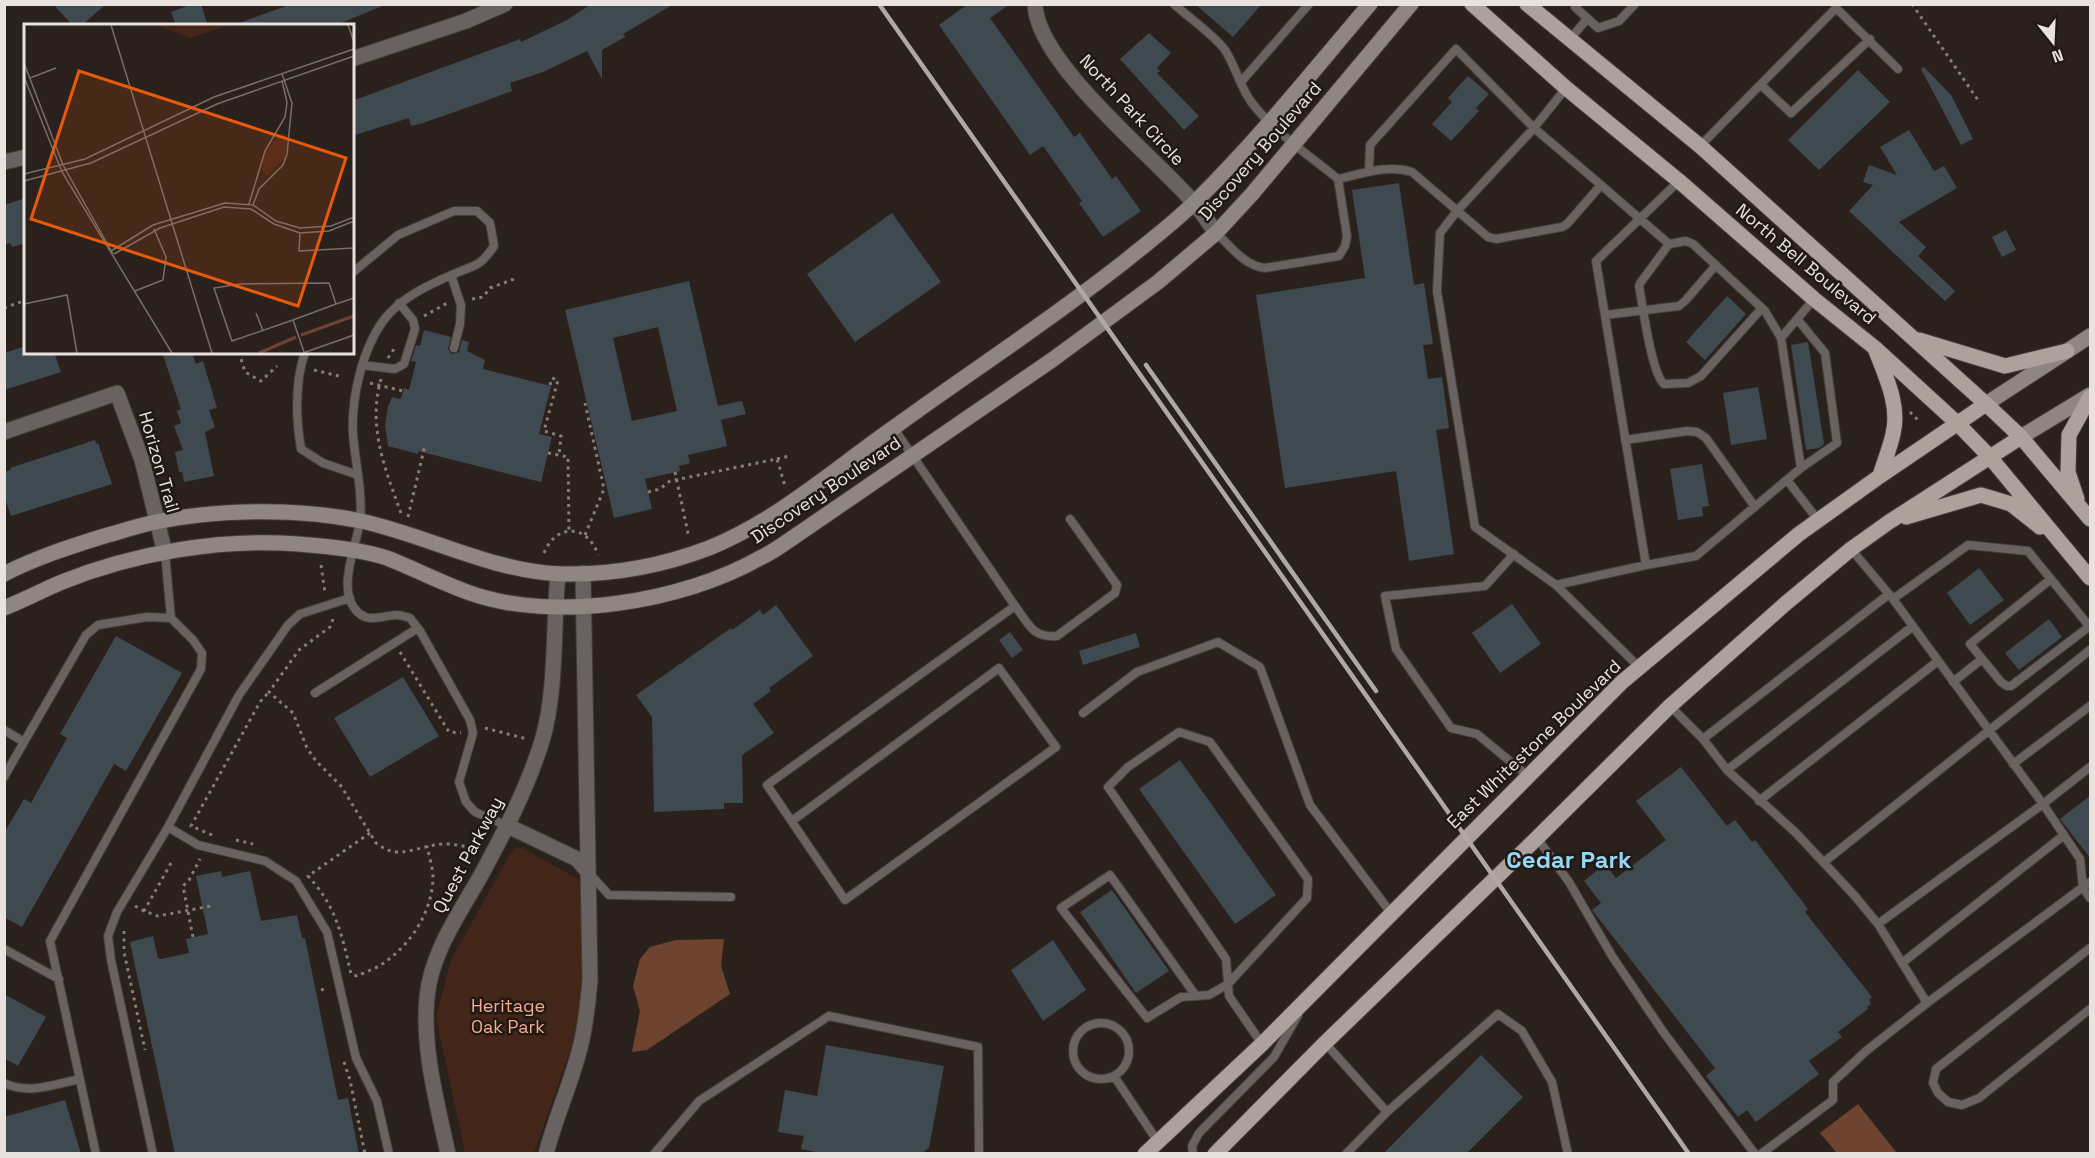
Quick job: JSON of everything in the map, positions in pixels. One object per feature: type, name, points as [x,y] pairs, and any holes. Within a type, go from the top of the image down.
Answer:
[{"type":"main road","name":"North Bell Boulevard","points":[[1472,4],[1566,88],[1875,348],[1957,423],[1989,456],[2091,578]]},
{"type":"main road","name":"North Bell Boulevard","points":[[1531,6],[1700,146],[1986,404],[2021,438],[2085,513]]},
{"type":"main road","points":[[1914,339],[2005,366],[2067,351]]},
{"type":"main road","points":[[1875,348],[1893,398],[1894,413],[1894,433],[1880,476]]},
{"type":"main road","points":[[2085,513],[2068,471],[2068,435],[2091,396]]},
{"type":"main road","name":"East Whitestone Boulevard","points":[[1145,1154],[1262,1044],[1622,682],[1799,534],[1986,404]]},
{"type":"main road","points":[[1215,1154],[1325,1043],[1538,838],[1670,706],[1851,549],[1989,456],[2021,438]]},
{"type":"main road","points":[[1889,522],[1981,495],[2011,504],[2065,547]]},
{"type":"street","points":[[354,58],[466,21],[505,4]]},
{"type":"street","name":"North Park Circle","points":[[1035,4],[1046,41],[1063,64],[1107,115],[1194,203],[1216,232]]},
{"type":"street","name":"Discovery Boulevard","points":[[4,574],[78,544],[156,522],[215,514],[278,511],[360,521],[466,555],[511,567],[558,574],[626,570],[667,562],[713,546],[751,528],[795,500],[893,427],[1098,283],[1194,203],[1269,122],[1370,4]]},
{"type":"street","name":"Discovery Boulevard","points":[[4,608],[64,582],[109,567],[165,553],[211,545],[260,542],[298,544],[385,558],[472,594],[519,605],[555,608],[623,603],[671,593],[715,578],[759,559],[1052,360],[1158,282],[1216,232],[1252,194],[1412,4]]},
{"type":"street","points":[[4,162],[24,157]]},
{"type":"street","points":[[1986,404],[2091,336]]},
{"type":"street","name":"Horizon Trail","points":[[4,432],[117,393],[142,460],[165,553]]},
{"type":"street","points":[[2021,438],[2091,396]]},
{"type":"street","points":[[546,1154],[551,1131],[580,1049],[587,1018],[590,980],[583,573]]},
{"type":"street","name":"Quest Parkway","points":[[448,1154],[427,1047],[425,1023],[427,994],[435,963],[446,938],[507,826],[531,773],[543,738],[550,699],[558,574]]},
{"type":"street","points":[[507,826],[577,859],[588,872]]},
{"type":"lane","points":[[1174,4],[1224,48],[1243,90],[1269,122],[1338,179],[1347,236],[1345,246],[1339,255],[1265,268],[1248,263],[1216,232]]},
{"type":"lane","points":[[1241,82],[1309,4]]},
{"type":"lane","points":[[1578,4],[1575,7],[1598,28],[1619,21],[1635,4]]},
{"type":"lane","points":[[1700,146],[1836,8],[1898,69]]},
{"type":"lane","points":[[1570,39],[1587,19]]},
{"type":"lane","points":[[1761,85],[1791,113],[1870,39]]},
{"type":"lane","points":[[1369,172],[1370,145],[1456,49],[1534,128],[1602,184],[1669,244]]},
{"type":"lane","points":[[1566,88],[1534,128],[1457,211],[1440,233],[1437,291],[1475,527],[1556,585],[1640,668]]},
{"type":"lane","points":[[1338,179],[1386,168],[1400,168],[1412,172],[1488,237],[1496,238],[1568,224],[1602,184]]},
{"type":"lane","points":[[1646,566],[1596,261],[1679,181]]},
{"type":"lane","points":[[354,271],[398,235],[454,210],[477,211],[490,223],[494,246],[481,262],[399,303],[373,335],[358,380],[353,432],[360,521],[352,551],[348,582],[350,598],[355,609],[366,618],[404,616],[411,618],[418,628],[470,720],[473,733],[459,782],[466,802],[475,812],[507,826]]},
{"type":"lane","points":[[1762,308],[1701,376],[1688,383],[1664,384],[1659,379],[1646,324],[1641,282],[1669,244],[1686,241],[1693,244],[1762,308],[1781,338],[1801,468]]},
{"type":"lane","points":[[1605,315],[1679,306],[1716,265]]},
{"type":"lane","points":[[451,275],[461,305],[460,324],[454,348]]},
{"type":"lane","points":[[1781,338],[1814,299]]},
{"type":"lane","points":[[362,365],[395,369],[404,364],[415,329],[413,320],[399,303]]},
{"type":"lane","points":[[1556,585],[1696,556],[1801,468],[1838,443],[1825,353],[1798,320]]},
{"type":"lane","points":[[304,354],[301,364],[297,424],[301,449],[323,463],[358,475]]},
{"type":"lane","points":[[893,427],[1015,606],[1037,634],[1046,637],[1057,636],[1115,593],[1117,585],[1070,519]]},
{"type":"lane","points":[[1625,440],[1688,431],[1697,432],[1706,438],[1755,507]]},
{"type":"lane","points":[[1787,480],[1818,520]]},
{"type":"lane","points":[[1703,739],[1891,596],[1968,545],[2028,551],[2090,626],[2011,686],[2001,682],[1970,644],[2051,579]]},
{"type":"lane","points":[[1851,549],[1891,596],[2043,804],[2080,859],[2083,887],[2091,898]]},
{"type":"lane","points":[[96,1154],[50,941],[201,669],[202,653],[193,640],[171,618],[165,553]]},
{"type":"lane","points":[[1514,554],[1485,586],[1385,596],[1396,649],[1450,728],[1477,734],[1528,776]]},
{"type":"lane","points":[[153,1154],[111,960],[108,936],[117,912],[168,827],[240,695],[288,625],[300,614],[350,598]]},
{"type":"lane","points":[[792,821],[999,668],[1056,747],[844,900],[767,785],[1015,606]]},
{"type":"lane","points":[[4,777],[86,635],[98,625],[147,617],[171,618]]},
{"type":"lane","points":[[1727,770],[1913,626]]},
{"type":"lane","points":[[315,693],[418,628]]},
{"type":"lane","points":[[1083,713],[1137,672],[1218,642],[1260,667],[1310,805],[1391,913]]},
{"type":"lane","points":[[1824,862],[2091,650]]},
{"type":"lane","points":[[1953,682],[1982,659]]},
{"type":"lane","points":[[1759,801],[1938,661]]},
{"type":"lane","points":[[1670,706],[1703,739],[1727,770],[1824,862],[1878,924],[1927,1003]]},
{"type":"lane","points":[[2013,764],[2091,706]]},
{"type":"lane","points":[[4,730],[24,742]]},
{"type":"lane","points":[[1196,996],[1110,874],[1061,908],[1147,1018],[1181,997],[1196,996],[1209,995],[1228,984],[1307,898],[1308,879],[1210,742],[1179,732],[1128,767],[1108,787],[1226,959],[1228,984],[1228,996],[1262,1044]]},
{"type":"lane","points":[[1878,924],[2091,767]]},
{"type":"lane","points":[[168,827],[198,845],[265,861],[296,881],[327,932],[356,1058],[377,1101],[389,1154]]},
{"type":"lane","points":[[1902,963],[2064,835]]},
{"type":"lane","points":[[1538,838],[1569,882],[1612,956],[1664,1033],[1755,1154]]},
{"type":"lane","points":[[588,872],[609,895],[731,897]]},
{"type":"lane","points":[[1761,1154],[1833,1100],[1833,1082],[1866,1052],[1927,1003],[2091,882]]},
{"type":"lane","points":[[2091,948],[1936,1069],[1933,1083],[1938,1093],[1948,1102],[1962,1105],[1979,1098],[2091,1009]]},
{"type":"lane","points":[[4,949],[59,979]]},
{"type":"lane","points":[[1192,1154],[1192,1146],[1199,1133],[1274,1057],[1311,993]]},
{"type":"lane","points":[[1349,1152],[1387,1112],[1498,1014],[1522,1030],[1552,1082],[1569,1153]]},
{"type":"lane","points":[[654,1154],[699,1101],[829,1016],[978,1047],[979,1154]]},
{"type":"lane","points":[[1101,1022],[1119,1028],[1129,1044],[1130,1053],[1127,1062],[1114,1076],[1105,1079],[1087,1075],[1075,1062],[1072,1052],[1077,1035],[1092,1023],[1101,1022]]},
{"type":"lane","points":[[1325,1043],[1387,1112]]},
{"type":"lane","points":[[1114,1076],[1158,1142]]},
{"type":"lane","points":[[4,1092],[15,1088],[39,1088],[80,1079]]},
{"type":"lane","points":[[4,1083],[15,1088]]},
{"type":"path","points":[[1912,4],[1980,103]]},
{"type":"path","points":[[467,300],[483,297],[490,288],[517,278]]},
{"type":"path","points":[[4,308],[24,301]]},
{"type":"path","points":[[421,318],[449,302]]},
{"type":"path","points":[[240,354],[245,372],[261,381],[277,366]]},
{"type":"path","points":[[314,370],[343,377]]},
{"type":"path","points":[[382,375],[375,414],[378,441],[387,476],[402,516]]},
{"type":"path","points":[[550,386],[552,378],[558,380],[544,431],[561,436],[559,455]]},
{"type":"path","points":[[368,382],[403,391]]},
{"type":"path","points":[[585,403],[604,489],[585,535]]},
{"type":"path","points":[[1905,412],[1911,412],[1918,419],[1923,414]]},
{"type":"path","points":[[408,517],[425,446]]},
{"type":"path","points":[[548,453],[568,457],[569,531]]},
{"type":"path","points":[[648,492],[657,490],[676,479],[789,456]]},
{"type":"path","points":[[777,459],[785,486]]},
{"type":"path","points":[[675,472],[689,538]]},
{"type":"path","points":[[544,553],[552,539],[569,531],[585,535],[594,544],[598,555]]},
{"type":"path","points":[[321,565],[326,595]]},
{"type":"path","points":[[218,838],[191,826],[260,702],[299,650],[330,627],[333,619]]},
{"type":"path","points":[[395,643],[449,732],[461,734]]},
{"type":"path","points":[[269,692],[293,713],[307,748],[316,761],[341,786],[376,843],[384,849],[397,852],[450,844],[470,848],[482,843]]},
{"type":"path","points":[[485,728],[527,739]]},
{"type":"path","points":[[308,876],[370,833]]},
{"type":"path","points":[[234,840],[254,844]]},
{"type":"path","points":[[300,869],[320,889],[333,908],[351,974],[357,976],[382,964],[404,946],[420,924],[430,900],[433,877],[427,846]]},
{"type":"path","points":[[193,937],[183,886],[189,880],[200,859]]},
{"type":"path","points":[[144,912],[171,863]]},
{"type":"path","points":[[132,905],[158,916],[211,906]]},
{"type":"path","points":[[124,927],[124,952],[144,1050]]},
{"type":"green space","name":"Heritage Oak Park","points":[[515,848],[522,848],[578,879],[581,886],[582,1003],[571,1048],[534,1153],[465,1153],[436,1017],[451,960]]},
{"type":"shaded area","points":[[724,939],[721,966],[730,994],[647,1050],[632,1052],[640,1011],[633,986],[640,959],[650,947],[676,940]]},
{"type":"shaded area","points":[[1858,1104],[1897,1153],[1837,1153],[1820,1133]]},
{"type":"building","points":[[53,4],[106,4],[83,24],[71,24]]},
{"type":"building","points":[[192,4],[201,4],[207,24],[175,24],[171,12]]},
{"type":"building","points":[[292,4],[382,4],[382,6],[339,24],[239,23]]},
{"type":"building","points":[[591,4],[674,4],[623,34],[625,37],[602,50],[602,79],[587,51],[543,72],[510,83],[512,91],[477,104],[423,123],[411,126],[409,118],[354,135],[354,100],[520,39],[521,42],[567,20]]},
{"type":"building","points":[[968,4],[1010,4],[990,18],[1074,137],[1080,133],[1112,179],[1116,176],[1141,211],[1103,237],[1079,203],[1082,201],[1043,146],[1030,155],[939,25]]},
{"type":"building","points":[[1195,4],[1262,4],[1233,37]]},
{"type":"building","points":[[1149,33],[1171,53],[1157,68],[1160,71],[1157,73],[1199,116],[1184,130],[1120,59]]},
{"type":"building","points":[[1924,67],[1951,95],[1973,139],[1961,145],[1921,69]]},
{"type":"building","points":[[1858,70],[1890,102],[1819,170],[1788,140]]},
{"type":"building","points":[[1468,76],[1489,94],[1476,108],[1479,111],[1451,141],[1432,124],[1452,102],[1448,98]]},
{"type":"building","points":[[1909,130],[1934,171],[1944,166],[1957,188],[1899,222],[1926,247],[1918,256],[1955,291],[1945,301],[1849,211],[1873,185],[1863,182],[1869,165],[1897,175],[1880,147]]},
{"type":"building","points":[[1399,183],[1414,285],[1424,283],[1433,344],[1423,345],[1428,379],[1442,377],[1449,428],[1436,430],[1454,554],[1409,561],[1396,471],[1285,488],[1256,295],[1365,278],[1352,190]]},
{"type":"building","points":[[24,199],[24,244],[12,247],[10,243],[4,245],[4,205]]},
{"type":"building","points":[[892,213],[941,282],[855,342],[807,274]]},
{"type":"building","points":[[2006,230],[2016,250],[2002,257],[1992,237]]},
{"type":"building","points":[[689,281],[718,406],[742,401],[746,414],[721,420],[727,446],[688,455],[690,463],[679,466],[680,471],[645,479],[652,509],[614,518],[565,310]],"holes":[[[658,327],[677,411],[632,421],[613,338]]]},
{"type":"building","points":[[1727,296],[1746,314],[1705,360],[1686,342]]},
{"type":"building","points":[[424,330],[451,337],[448,349],[452,354],[459,352],[462,340],[469,342],[467,351],[485,360],[483,369],[551,386],[539,434],[552,437],[541,482],[418,451],[418,454],[388,446],[385,424],[388,407],[392,397],[401,399],[404,388],[409,390],[416,362],[411,361],[416,345],[420,346]]},
{"type":"building","points":[[1808,342],[1824,444],[1819,448],[1806,450],[1791,345]]},
{"type":"building","points":[[24,347],[24,354],[55,354],[61,372],[4,390],[4,353]]},
{"type":"building","points":[[163,354],[193,354],[196,364],[203,361],[217,408],[209,410],[215,427],[205,432],[214,476],[184,482],[182,472],[179,472],[175,452],[183,450],[174,426],[181,423],[177,411],[181,409]]},
{"type":"building","points":[[1758,387],[1767,439],[1731,445],[1723,393]]},
{"type":"building","points":[[95,440],[112,484],[11,516],[4,496],[4,472]]},
{"type":"building","points":[[1702,464],[1709,506],[1702,507],[1703,516],[1678,520],[1670,469]]},
{"type":"building","points":[[1979,568],[2004,600],[1970,625],[1947,593]]},
{"type":"building","points":[[1512,604],[1541,644],[1500,673],[1472,633]]},
{"type":"building","points":[[776,605],[813,656],[769,688],[771,691],[753,704],[774,733],[742,755],[743,803],[724,803],[724,809],[654,812],[652,717],[636,695],[731,628],[732,630],[760,610],[763,615]]},
{"type":"building","points":[[2049,619],[2062,637],[2019,670],[2005,653]]},
{"type":"building","points":[[1010,632],[1023,650],[1012,658],[999,640]]},
{"type":"building","points":[[1136,633],[1140,647],[1083,665],[1079,651]]},
{"type":"building","points":[[116,636],[182,673],[126,771],[114,764],[22,927],[4,917],[4,833],[24,799],[31,803],[67,738],[60,734]]},
{"type":"building","points":[[403,677],[439,736],[370,777],[334,718]]},
{"type":"building","points":[[1180,760],[1276,895],[1235,924],[1139,789]]},
{"type":"building","points":[[1681,767],[1727,826],[1735,820],[1752,842],[1755,840],[1808,909],[1805,912],[1872,997],[1869,1000],[1871,1004],[1867,1007],[1868,1009],[1838,1032],[1842,1037],[1809,1061],[1819,1074],[1756,1122],[1747,1110],[1738,1117],[1706,1076],[1715,1068],[1592,910],[1601,903],[1584,881],[1605,864],[1616,878],[1666,840],[1636,801]]},
{"type":"building","points":[[2091,795],[2091,859],[2060,819]]},
{"type":"building","points":[[221,871],[222,877],[250,871],[261,921],[297,915],[302,938],[305,938],[338,1100],[348,1098],[359,1154],[175,1154],[130,942],[153,936],[158,958],[161,959],[189,953],[186,939],[208,934],[196,876]]},
{"type":"building","points":[[1112,890],[1169,971],[1136,993],[1080,912]]},
{"type":"building","points":[[1053,940],[1086,990],[1043,1021],[1011,970]]},
{"type":"building","points":[[4,994],[46,1017],[18,1066],[4,1058]]},
{"type":"building","points":[[826,1045],[944,1066],[929,1148],[921,1154],[824,1154],[801,1149],[804,1136],[778,1132],[785,1090],[817,1096]]},
{"type":"building","points":[[1481,1055],[1523,1097],[1466,1154],[1383,1154]]},
{"type":"building","points":[[65,1100],[81,1154],[4,1154],[4,1117]]},
{"type":"railway","points":[[879,4],[1689,1154]]},
{"type":"railway","points":[[1146,365],[1376,691]]},
{"type":"district","name":"Cedar Park","points":[[1569,860]]}]
